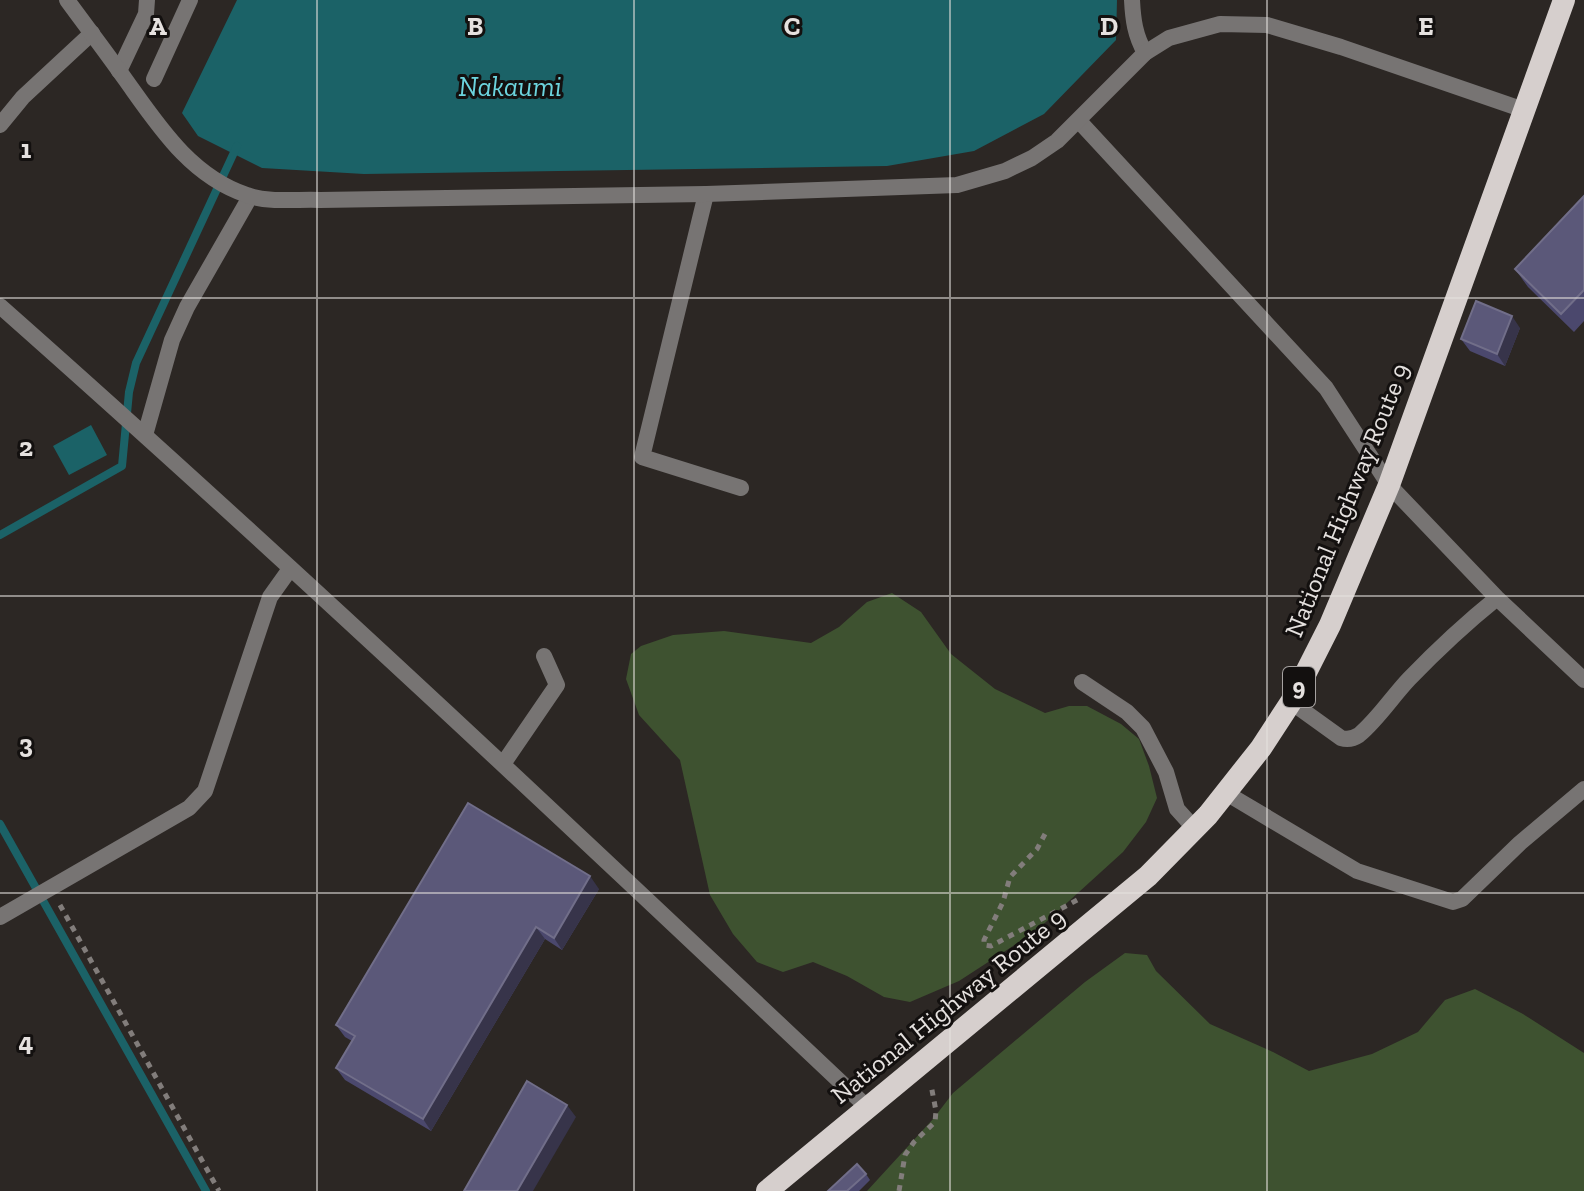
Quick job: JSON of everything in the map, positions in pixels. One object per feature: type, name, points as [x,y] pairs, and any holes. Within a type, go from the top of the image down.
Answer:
[{"type":"highway","name":"National Highway Route 9","points":[[767,1191],[1137,886],[1195,829],[1226,793],[1291,702],[1330,625],[1389,485],[1564,0]]},
{"type":"street","points":[[67,0],[178,149],[208,176],[250,197],[320,200],[706,194],[957,185],[1005,171],[1032,158],[1079,121],[1145,53],[1169,38],[1220,24],[1267,25],[1524,110]]},
{"type":"street","points":[[154,79],[190,0]]},
{"type":"street","points":[[1132,0],[1133,24],[1145,53]]},
{"type":"street","points":[[119,71],[149,1]]},
{"type":"street","points":[[0,125],[23,97],[92,33]]},
{"type":"street","points":[[1079,121],[1326,388],[1389,485],[1497,598],[1584,680]]},
{"type":"street","points":[[706,194],[642,457],[741,488]]},
{"type":"street","points":[[145,435],[172,340],[187,307],[250,197]]},
{"type":"street","points":[[0,306],[503,764],[867,1107]]},
{"type":"street","points":[[0,917],[189,808],[205,791],[270,597],[290,569]]},
{"type":"street","points":[[1291,702],[1341,738],[1357,736],[1433,655],[1497,598]]},
{"type":"street","points":[[503,764],[557,685],[544,656]]},
{"type":"street","points":[[1082,682],[1127,712],[1143,728],[1166,772],[1177,809],[1195,829]]},
{"type":"street","points":[[1226,793],[1357,871],[1453,902],[1462,899],[1520,843],[1584,789]]},
{"type":"path","points":[[1045,834],[1037,849],[1010,877],[984,945],[991,946],[1082,897],[1087,903]]},
{"type":"path","points":[[50,889],[219,1191]]},
{"type":"path","points":[[899,1191],[905,1155],[935,1122],[932,1087],[917,1067]]},
{"type":"green space","points":[[892,593],[921,612],[951,654],[995,689],[1045,713],[1069,706],[1087,706],[1121,724],[1139,739],[1157,798],[1146,822],[1123,852],[1036,931],[959,981],[910,1002],[884,997],[847,976],[813,962],[783,972],[757,962],[733,934],[710,895],[680,760],[639,715],[626,679],[631,654],[641,646],[673,635],[724,631],[811,643],[839,627],[867,602]]},
{"type":"green space","points":[[1125,953],[1147,955],[1156,971],[1210,1024],[1309,1071],[1372,1054],[1418,1032],[1445,1000],[1475,989],[1523,1014],[1584,1053],[1584,1191],[867,1191],[953,1093],[1085,982]]},
{"type":"water","name":"Nakaumi","points":[[237,0],[1117,0],[1116,40],[1044,114],[974,151],[887,166],[364,174],[262,168],[198,136],[182,113]]},
{"type":"water","points":[[91,425],[107,455],[69,475],[53,446]]},
{"type":"building","points":[[1584,196],[1584,290],[1561,314],[1515,269]]},
{"type":"building","points":[[1476,301],[1512,316],[1497,354],[1461,339]]},
{"type":"building","points":[[468,803],[590,876],[554,938],[536,927],[423,1119],[336,1068],[355,1036],[336,1025]]},
{"type":"building","points":[[527,1081],[567,1105],[517,1191],[464,1191]]},
{"type":"building","points":[[857,1164],[866,1174],[847,1191],[828,1191]]},
{"type":"waterway","points":[[0,535],[122,466],[129,392],[136,363],[237,146]]},
{"type":"waterway","points":[[0,824],[206,1191]]}]
